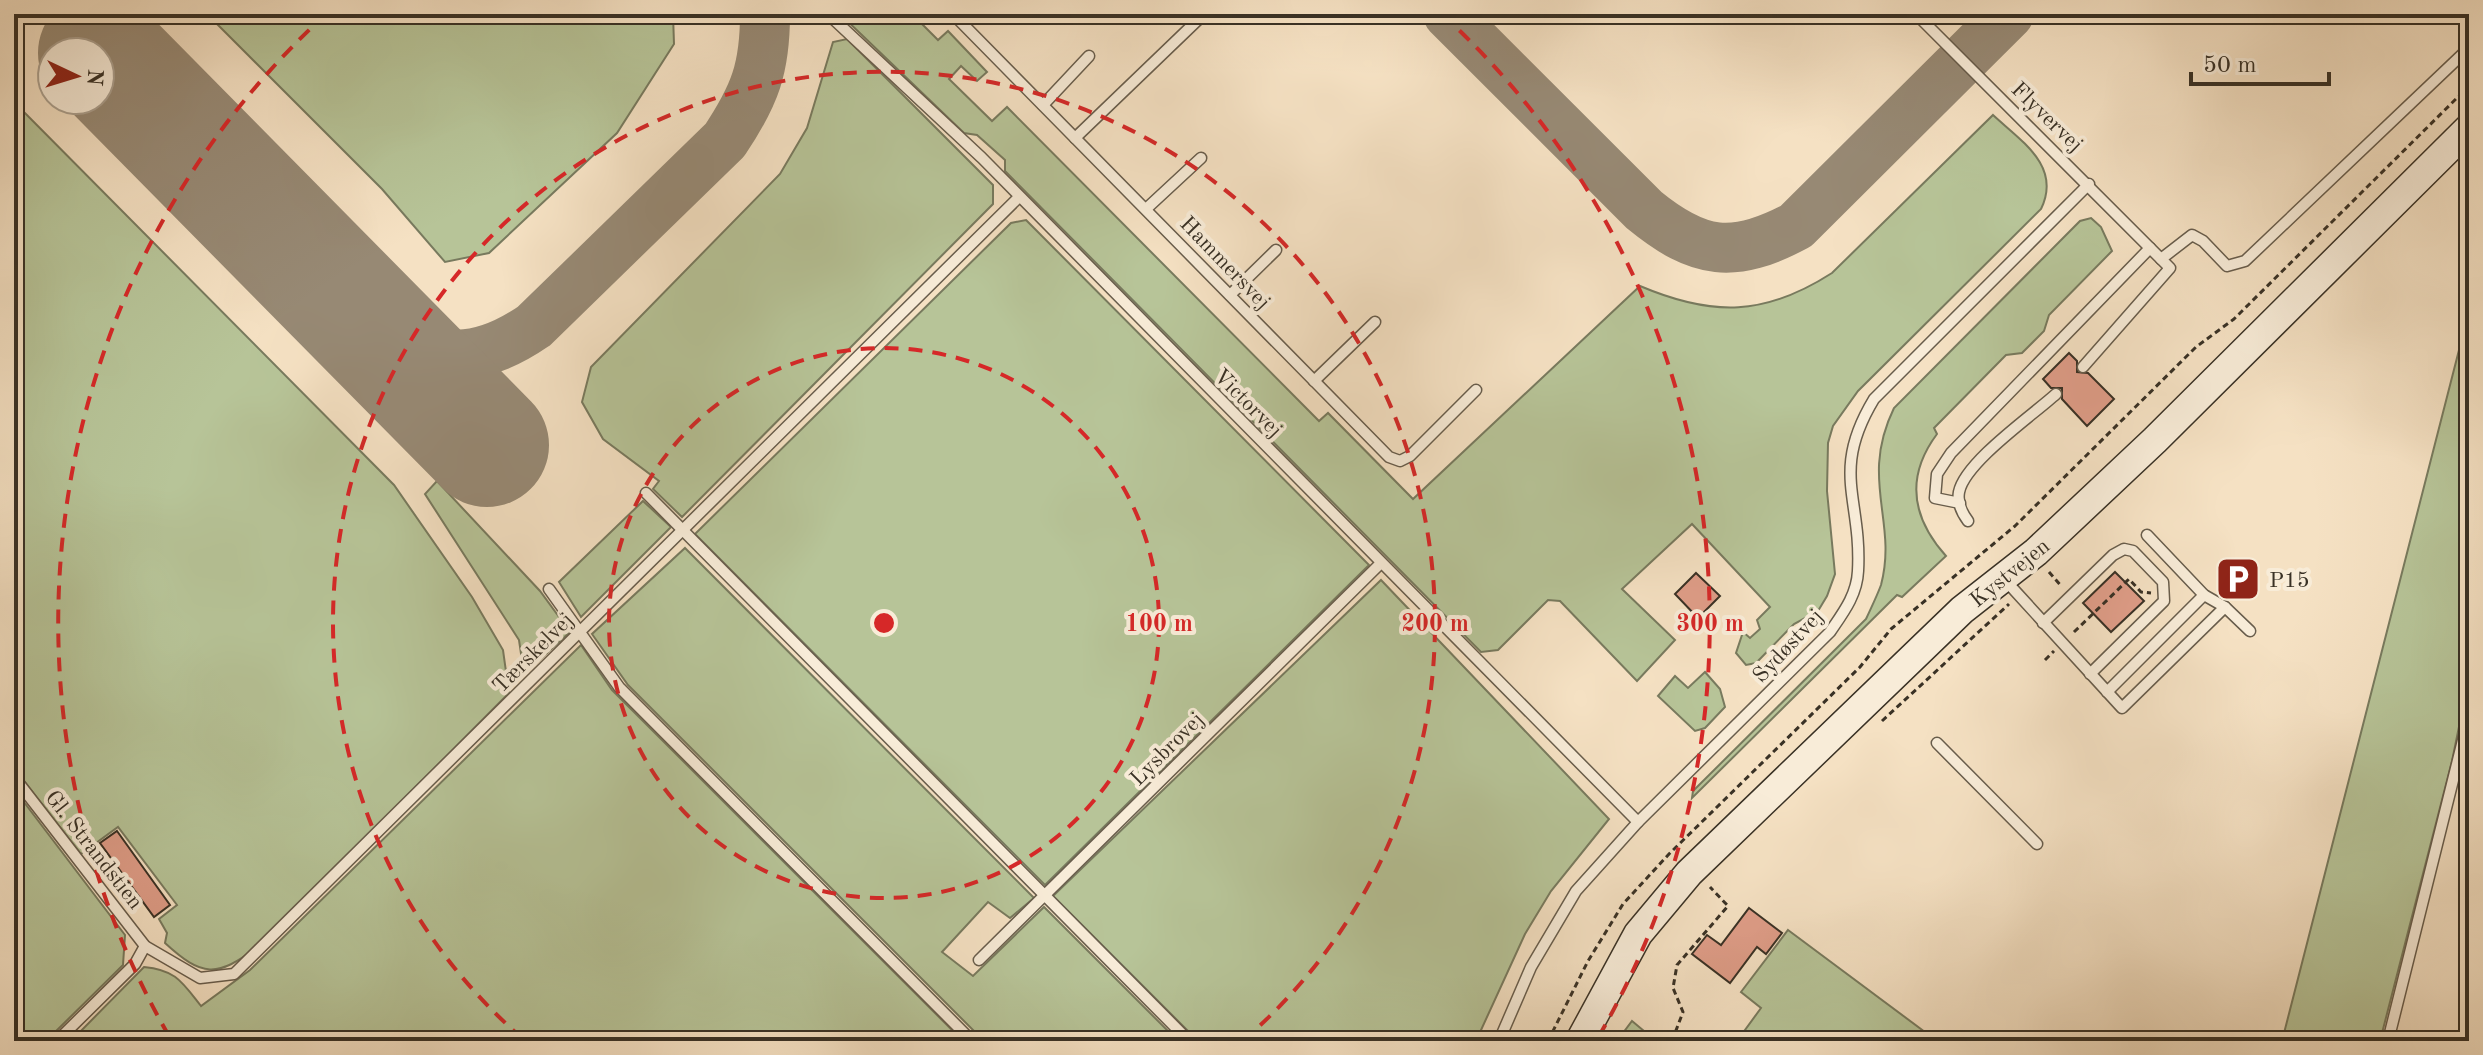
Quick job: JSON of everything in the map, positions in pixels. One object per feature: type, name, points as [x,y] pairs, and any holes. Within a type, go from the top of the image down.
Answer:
[{"type":"street","name":"Kystvejen","points":[[1580,1041],[1638,934],[1694,868],[1962,610],[2036,552],[2155,440],[2469,128]]},
{"type":"lane","name":"Victorvej","points":[[828,14],[1019,197],[1638,822]]},
{"type":"lane","points":[[1075,138],[1204,14]]},
{"type":"lane","name":"Flyvervej","points":[[1916,14],[2161,259]]},
{"type":"lane","name":"Hammersvej","points":[[957,15],[1389,457],[1400,461],[1410,456],[1476,390]]},
{"type":"lane","points":[[2083,367],[2170,268],[2161,259],[2192,235],[2203,241],[2227,266],[2245,261],[2469,48]]},
{"type":"lane","points":[[1043,105],[1089,56]]},
{"type":"lane","points":[[1146,209],[1201,158]]},
{"type":"lane","name":"Sydøstvej","points":[[1499,1041],[1554,925],[1576,891],[1638,822],[1830,632],[1852,599],[1859,572],[1849,459],[1857,428],[1874,399],[2089,184]]},
{"type":"lane","name":"Tærskelvej","points":[[145,946],[200,978],[234,974],[1019,197]]},
{"type":"lane","points":[[1960,503],[1935,498],[1937,474],[1951,453],[2150,248]]},
{"type":"lane","points":[[1230,295],[1276,250]]},
{"type":"lane","points":[[1314,381],[1375,322]]},
{"type":"lane","points":[[1968,521],[1959,492],[1972,468],[2056,394]]},
{"type":"lane","points":[[646,493],[1189,1041]]},
{"type":"lane","points":[[2147,535],[2204,595],[2225,607],[2250,631]]},
{"type":"lane","points":[[2043,623],[2113,555],[2124,549],[2133,551],[2163,582],[2164,601],[2090,674]]},
{"type":"lane","name":"Lysbrovej","points":[[979,960],[1380,564]]},
{"type":"lane","points":[[2004,579],[2122,708],[2225,607]]},
{"type":"lane","points":[[549,589],[619,687],[972,1041]]},
{"type":"lane","points":[[2107,692],[2204,595]]},
{"type":"lane","points":[[2388,1041],[2469,716]]},
{"type":"lane","points":[[1937,743],[2037,844]]},
{"type":"lane","name":"Gl. Strandstien","points":[[14,777],[145,946]]},
{"type":"lane","points":[[57,1041],[135,964],[145,946]]},
{"type":"path","points":[[1548,1041],[1588,961],[1616,916],[1660,864],[1860,667],[1891,629],[2015,526],[2196,347],[2234,319],[2469,86]]},
{"type":"path","points":[[2015,526],[2070,596]]},
{"type":"path","points":[[2045,660],[2129,579],[2141,592],[2165,593]]},
{"type":"path","points":[[1672,1041],[1683,1012],[1673,988],[1677,965],[1728,906],[1694,868]]},
{"type":"green space","points":[[207,14],[673,14],[674,44],[617,133],[489,253],[445,262],[382,189]]},
{"type":"green space","points":[[840,14],[912,14],[938,40],[948,31],[987,72],[977,81],[961,66],[949,79],[992,121],[1007,107],[1319,421],[1328,413],[1413,499],[1640,286],[1691,303],[1715,307],[1761,304],[1808,287],[1832,273],[1993,115],[2035,156],[2046,180],[2046,194],[2041,209],[1858,391],[1833,426],[1828,443],[1827,491],[1835,574],[1818,611],[1794,624],[1756,663],[1746,665],[1736,653],[1743,632],[1750,638],[1760,629],[1757,620],[1770,607],[1692,524],[1622,589],[1675,640],[1637,681],[1560,601],[1548,600],[1498,650],[1481,652],[1005,171],[1005,160],[977,135],[964,133]]},
{"type":"green space","points":[[847,39],[993,185],[993,204],[682,517],[653,489],[659,481],[603,439],[582,402],[591,367],[780,174],[807,128],[833,42]]},
{"type":"green space","points":[[14,102],[394,485],[472,597],[503,650],[509,693],[257,947],[220,968],[210,969],[189,962],[165,943],[167,933],[159,919],[177,905],[118,827],[81,854],[14,768]]},
{"type":"green space","points":[[2091,218],[2101,227],[2112,251],[2049,315],[2044,331],[2022,353],[2006,355],[1934,428],[1937,434],[1920,466],[1917,497],[1926,527],[1946,556],[1902,597],[1897,595],[1692,798],[1693,791],[1866,619],[1881,585],[1885,562],[1880,457],[1884,434],[1894,408],[2080,221]]},
{"type":"green space","points":[[1026,220],[1369,565],[1045,885],[695,534],[1011,223]]},
{"type":"green space","points":[[2469,311],[2469,678],[2452,761],[2380,1041],[2282,1041]]},
{"type":"green space","points":[[437,481],[540,591],[570,632],[524,674],[519,640],[425,494]]},
{"type":"green space","points":[[643,501],[671,527],[581,617],[559,582]]},
{"type":"green space","points":[[685,548],[1034,898],[1010,918],[988,902],[942,952],[973,976],[1044,907],[1178,1041],[984,1041],[628,685],[592,634]]},
{"type":"green space","points":[[1381,580],[1609,819],[1551,891],[1525,934],[1476,1041],[1198,1041],[1053,896]]},
{"type":"green space","points":[[581,645],[612,690],[963,1041],[71,1041],[144,967],[171,974],[201,1006],[250,970]]},
{"type":"green space","points":[[1705,672],[1720,689],[1725,707],[1705,728],[1695,731],[1658,696],[1675,676],[1688,688]]},
{"type":"green space","points":[[14,789],[125,935],[123,965],[46,1041],[14,1041]]},
{"type":"green space","points":[[1788,930],[1937,1041],[1737,1041],[1761,1008],[1741,992]]},
{"type":"green space","points":[[1632,1021],[1656,1041],[1617,1041]]},
{"type":"building","points":[[2069,353],[2077,361],[2077,372],[2088,373],[2114,399],[2087,426],[2062,399],[2062,388],[2051,388],[2043,379]]},
{"type":"building","points":[[2115,572],[2144,601],[2111,632],[2083,603]]},
{"type":"building","points":[[1696,573],[1720,596],[1698,618],[1675,594]]},
{"type":"building","points":[[117,831],[170,905],[154,917],[100,843]]},
{"type":"building","points":[[1749,908],[1782,933],[1766,954],[1757,947],[1730,983],[1692,954],[1707,935],[1721,945]]},
{"type":"taxiway","points":[[378,333],[420,349],[457,355],[494,348],[534,326],[725,140],[744,109],[756,80],[763,50],[765,14]]},
{"type":"taxiway","points":[[1448,14],[1644,210],[1682,236],[1717,247],[1754,244],[1796,226],[2009,14]]},
{"type":"runway","points":[[116,69],[487,445]]},
{"type":"place","name":"P15","points":[[2238,579]]}]
